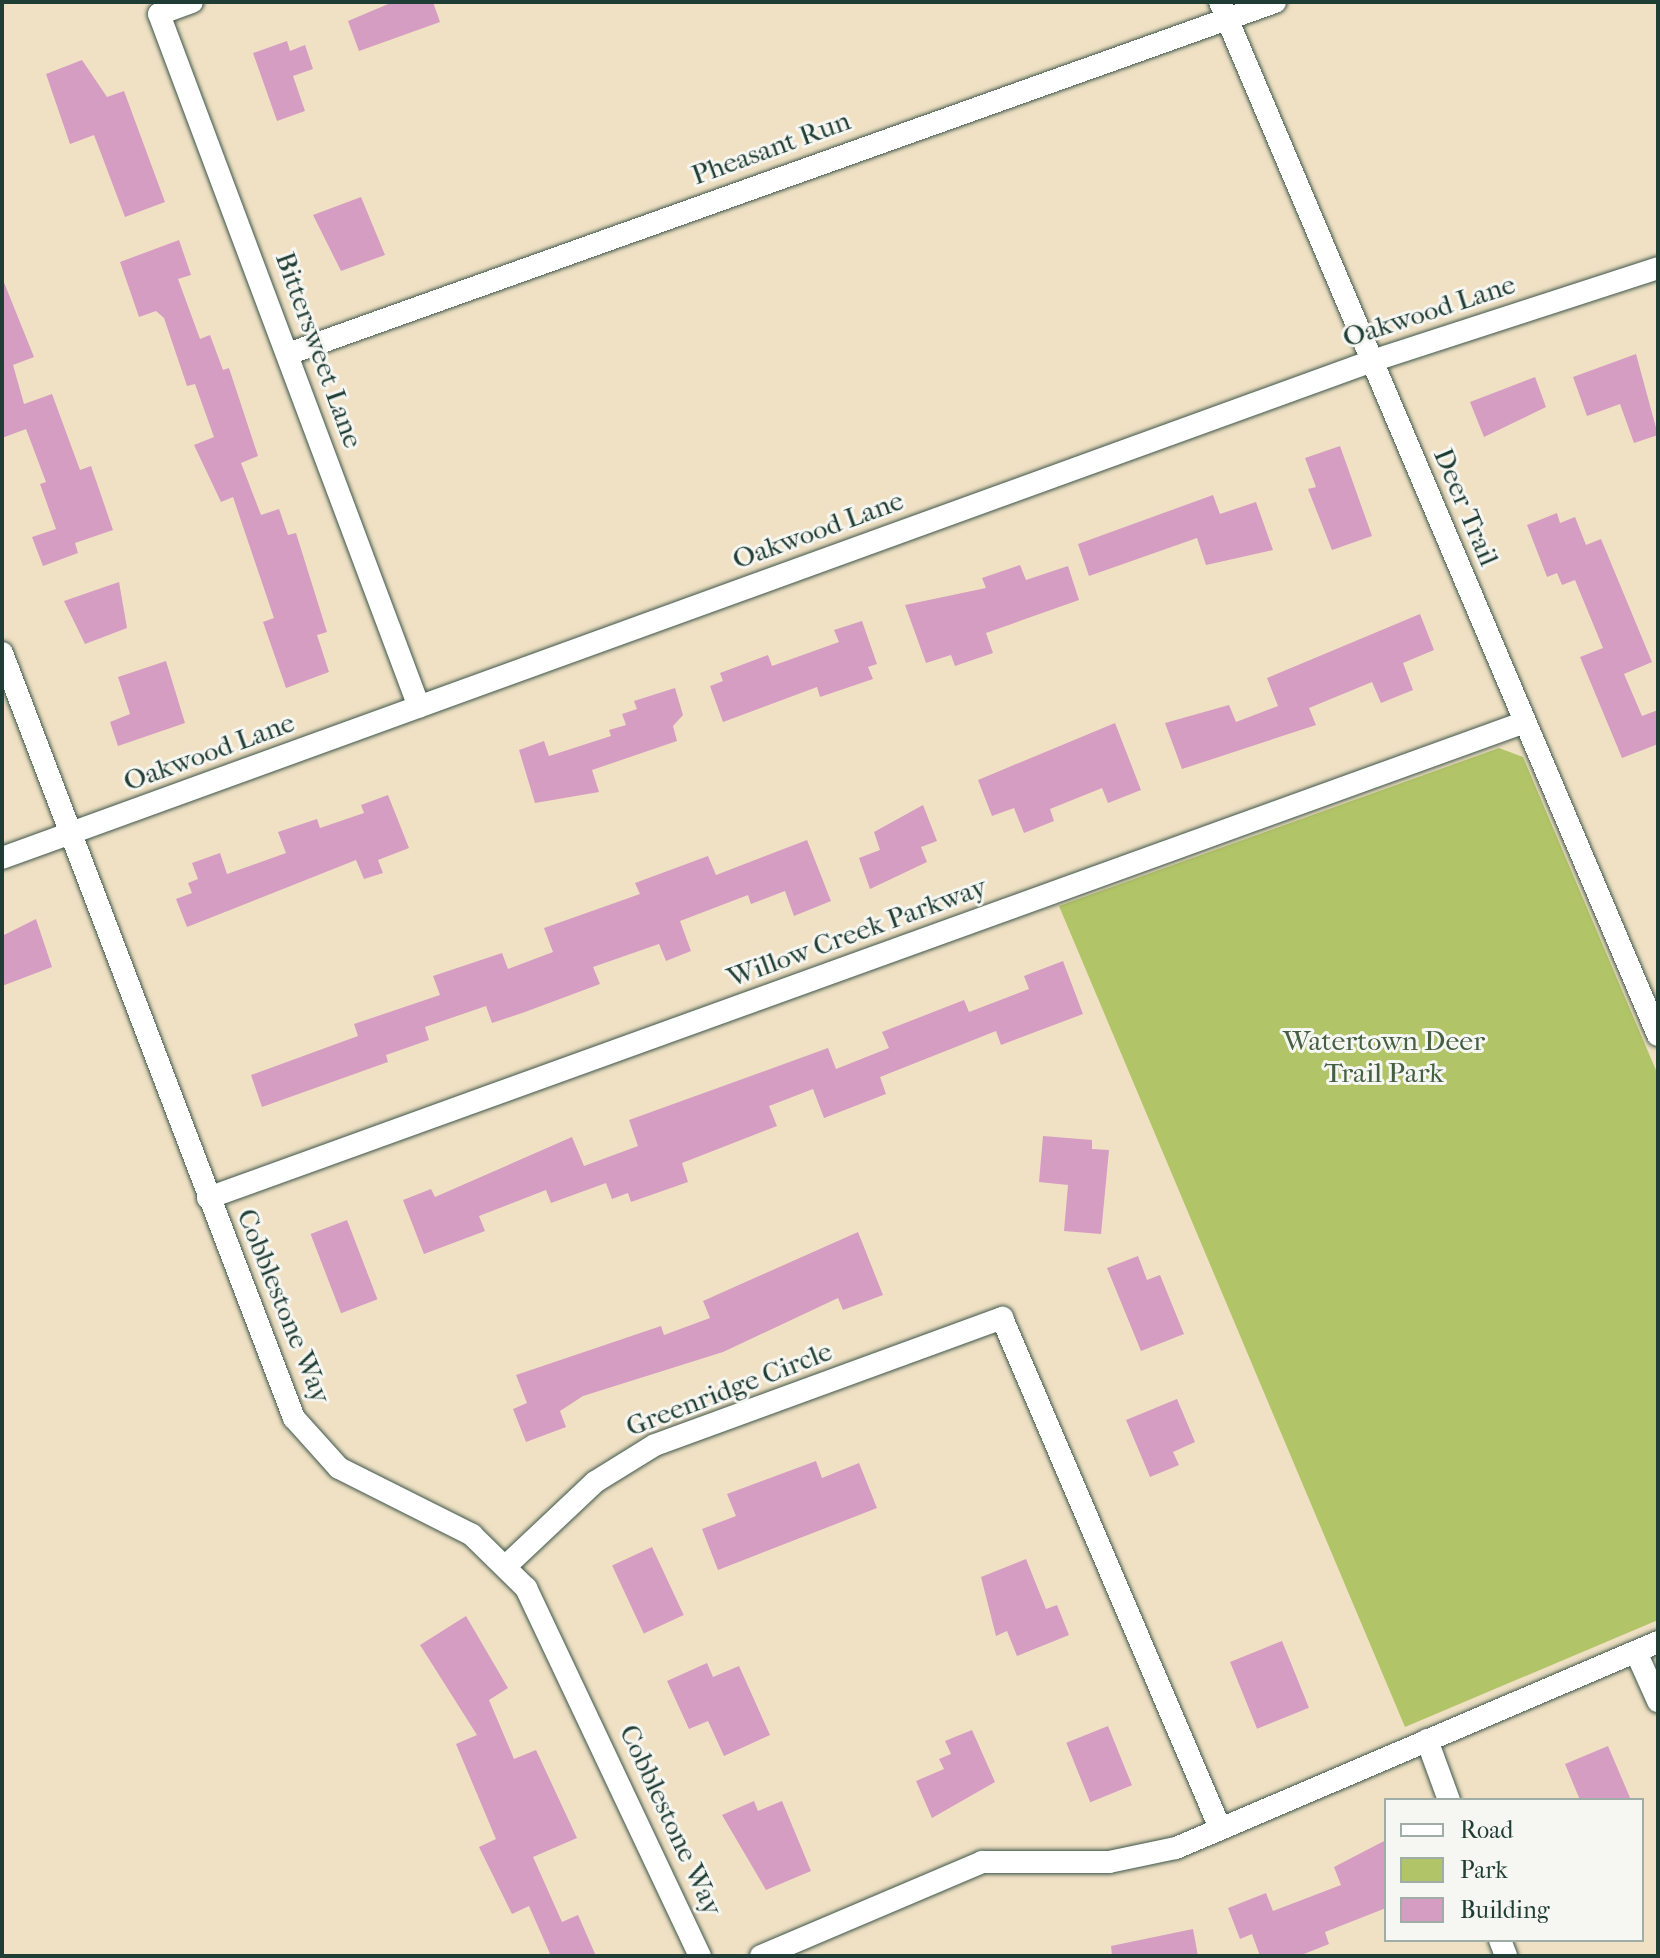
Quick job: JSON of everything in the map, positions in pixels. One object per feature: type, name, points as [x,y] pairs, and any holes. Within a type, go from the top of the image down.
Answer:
[{"type":"street","name":"Bittersweet Lane","points":[[192,2],[159,14],[419,707]]},
{"type":"street","name":"Pheasant Run","points":[[288,354],[1223,10],[1275,2]]},
{"type":"street","name":"Deer Trail","points":[[1223,10],[1658,1035]]},
{"type":"street","name":"Oakwood Lane","points":[[2,858],[1372,361],[1658,268]]},
{"type":"street","name":"Cobblestone Way","points":[[2,653],[280,1388],[314,1445],[371,1488],[472,1535],[507,1565],[553,1634],[700,1956]]},
{"type":"street","name":"Willow Creek Parkway","points":[[208,1198],[1525,722]]},
{"type":"street","name":"Greenridge Circle","points":[[507,1565],[595,1482],[655,1445],[1002,1318],[1220,1828]]},
{"type":"street","points":[[761,1956],[982,1862],[1144,1857],[1220,1828],[1658,1642]]},
{"type":"street","points":[[1636,1652],[1658,1701]]},
{"type":"street","points":[[1427,1740],[1448,1798]]},
{"type":"green space","name":"Watertown Deer Trail Park","points":[[1499,748],[1523,757],[1658,1075],[1658,1620],[1405,1727],[1059,906]]},
{"type":"building","points":[[393,2],[433,2],[440,22],[359,51],[348,21]]},
{"type":"building","points":[[287,41],[290,51],[305,45],[313,69],[293,76],[305,111],[277,121],[253,53]]},
{"type":"building","points":[[82,60],[107,97],[124,91],[165,202],[125,217],[94,135],[70,144],[46,74]]},
{"type":"building","points":[[361,197],[385,255],[341,271],[313,215]]},
{"type":"building","points":[[179,240],[191,275],[178,279],[200,339],[210,335],[223,370],[229,368],[258,456],[241,463],[261,515],[279,509],[288,535],[296,533],[327,632],[317,635],[329,672],[286,688],[263,622],[274,618],[233,497],[221,502],[194,445],[214,437],[195,384],[187,386],[164,318],[156,311],[139,317],[120,262]]},
{"type":"building","points":[[3,280],[34,357],[13,365],[24,404],[52,394],[80,470],[91,466],[113,530],[75,543],[78,553],[43,566],[32,537],[56,529],[40,484],[46,482],[26,429],[2,438]]},
{"type":"building","points":[[1636,354],[1658,435],[1634,443],[1620,404],[1587,416],[1573,377]]},
{"type":"building","points":[[1535,377],[1546,407],[1484,437],[1470,402]]},
{"type":"building","points":[[1340,446],[1372,536],[1332,550],[1308,489],[1316,487],[1305,458]]},
{"type":"building","points":[[1213,495],[1220,514],[1256,502],[1273,550],[1206,565],[1197,538],[1089,576],[1078,544]]},
{"type":"building","points":[[1557,513],[1560,523],[1575,517],[1586,545],[1601,539],[1652,662],[1624,674],[1642,716],[1658,710],[1658,744],[1622,758],[1580,657],[1603,648],[1575,580],[1562,585],[1557,573],[1547,577],[1527,525]]},
{"type":"building","points":[[1020,565],[1026,580],[1068,566],[1079,600],[986,633],[993,653],[955,666],[951,655],[926,663],[905,605],[986,588],[982,578]]},
{"type":"building","points":[[119,582],[127,628],[85,644],[64,601]]},
{"type":"building","points":[[1420,614],[1434,650],[1403,663],[1413,690],[1381,703],[1372,682],[1309,708],[1316,725],[1182,769],[1165,723],[1229,705],[1236,722],[1278,706],[1267,678]]},
{"type":"building","points":[[862,621],[877,664],[868,667],[873,679],[820,697],[817,687],[723,722],[710,686],[723,681],[720,673],[768,655],[772,666],[839,642],[834,630]]},
{"type":"building","points":[[166,661],[185,723],[118,746],[110,722],[130,714],[118,677]]},
{"type":"building","points":[[675,688],[683,715],[673,726],[677,741],[592,770],[599,792],[535,803],[519,750],[544,741],[549,756],[611,736],[609,730],[626,725],[622,714],[637,709],[634,701]]},
{"type":"building","points":[[1115,723],[1141,790],[1108,803],[1102,788],[1050,809],[1054,821],[1024,833],[1014,808],[992,816],[978,780]]},
{"type":"building","points":[[388,795],[409,848],[378,860],[383,873],[364,879],[356,860],[187,927],[176,899],[192,893],[188,883],[198,879],[192,863],[220,853],[227,874],[286,853],[278,832],[317,819],[320,828],[364,813],[361,805]]},
{"type":"building","points":[[923,805],[937,841],[921,847],[927,862],[870,889],[859,858],[880,850],[874,832]]},
{"type":"building","points":[[807,840],[831,901],[794,916],[785,891],[751,904],[748,895],[680,921],[691,951],[666,961],[659,944],[593,967],[600,984],[525,1012],[492,1023],[486,1006],[425,1027],[429,1040],[386,1055],[388,1062],[262,1107],[251,1075],[358,1036],[354,1024],[440,995],[433,976],[502,953],[508,969],[553,952],[544,928],[640,894],[635,883],[708,856],[716,875]]},
{"type":"building","points":[[36,919],[52,967],[2,986],[2,936]]},
{"type":"building","points":[[1063,961],[1083,1014],[1001,1045],[996,1031],[880,1077],[886,1094],[824,1118],[813,1089],[769,1106],[777,1126],[682,1163],[688,1182],[631,1202],[628,1193],[612,1199],[606,1183],[551,1203],[546,1190],[479,1216],[485,1231],[424,1254],[403,1200],[431,1189],[435,1197],[572,1137],[584,1166],[638,1146],[629,1120],[828,1048],[836,1069],[889,1048],[882,1032],[964,1000],[969,1012],[1029,989],[1024,976]]},
{"type":"building","points":[[1043,1136],[1092,1140],[1092,1149],[1109,1150],[1101,1234],[1064,1231],[1068,1185],[1039,1182]]},
{"type":"building","points":[[347,1220],[377,1299],[341,1313],[311,1234]]},
{"type":"building","points":[[858,1232],[883,1295],[843,1310],[838,1298],[723,1352],[583,1396],[560,1411],[566,1427],[526,1442],[513,1409],[527,1403],[516,1375],[661,1326],[664,1335],[710,1318],[703,1301]]},
{"type":"building","points":[[1138,1256],[1147,1280],[1160,1275],[1184,1334],[1141,1351],[1107,1268]]},
{"type":"building","points":[[1177,1399],[1195,1442],[1173,1452],[1179,1465],[1150,1477],[1126,1420]]},
{"type":"building","points":[[816,1461],[822,1478],[859,1463],[877,1508],[718,1570],[702,1529],[736,1516],[727,1494]]},
{"type":"building","points":[[652,1547],[684,1615],[644,1634],[612,1566]]},
{"type":"building","points":[[1026,1559],[1046,1609],[1057,1605],[1069,1635],[1017,1656],[1007,1631],[996,1636],[981,1577]]},
{"type":"building","points":[[466,1616],[508,1688],[489,1700],[514,1759],[536,1750],[577,1838],[533,1857],[562,1922],[578,1915],[596,1956],[551,1956],[529,1906],[512,1914],[479,1847],[496,1839],[456,1744],[477,1735],[420,1645]]},
{"type":"building","points":[[1282,1641],[1309,1708],[1257,1729],[1230,1662]]},
{"type":"building","points":[[707,1663],[713,1677],[739,1666],[770,1735],[724,1756],[708,1721],[689,1729],[667,1681]]},
{"type":"building","points":[[1108,1726],[1132,1785],[1090,1802],[1066,1743]]},
{"type":"building","points":[[972,1730],[995,1782],[932,1818],[916,1781],[944,1769],[939,1759],[951,1754],[945,1741]]},
{"type":"building","points":[[1608,1746],[1630,1798],[1579,1798],[1565,1764]]},
{"type":"building","points":[[754,1801],[758,1811],[782,1801],[811,1871],[766,1890],[722,1815]]},
{"type":"building","points":[[1384,1841],[1384,1909],[1325,1932],[1329,1944],[1299,1956],[1260,1956],[1252,1934],[1240,1939],[1228,1908],[1266,1893],[1273,1911],[1341,1885],[1334,1867]]},
{"type":"building","points":[[1193,1929],[1198,1956],[1112,1956],[1111,1946]]}]
